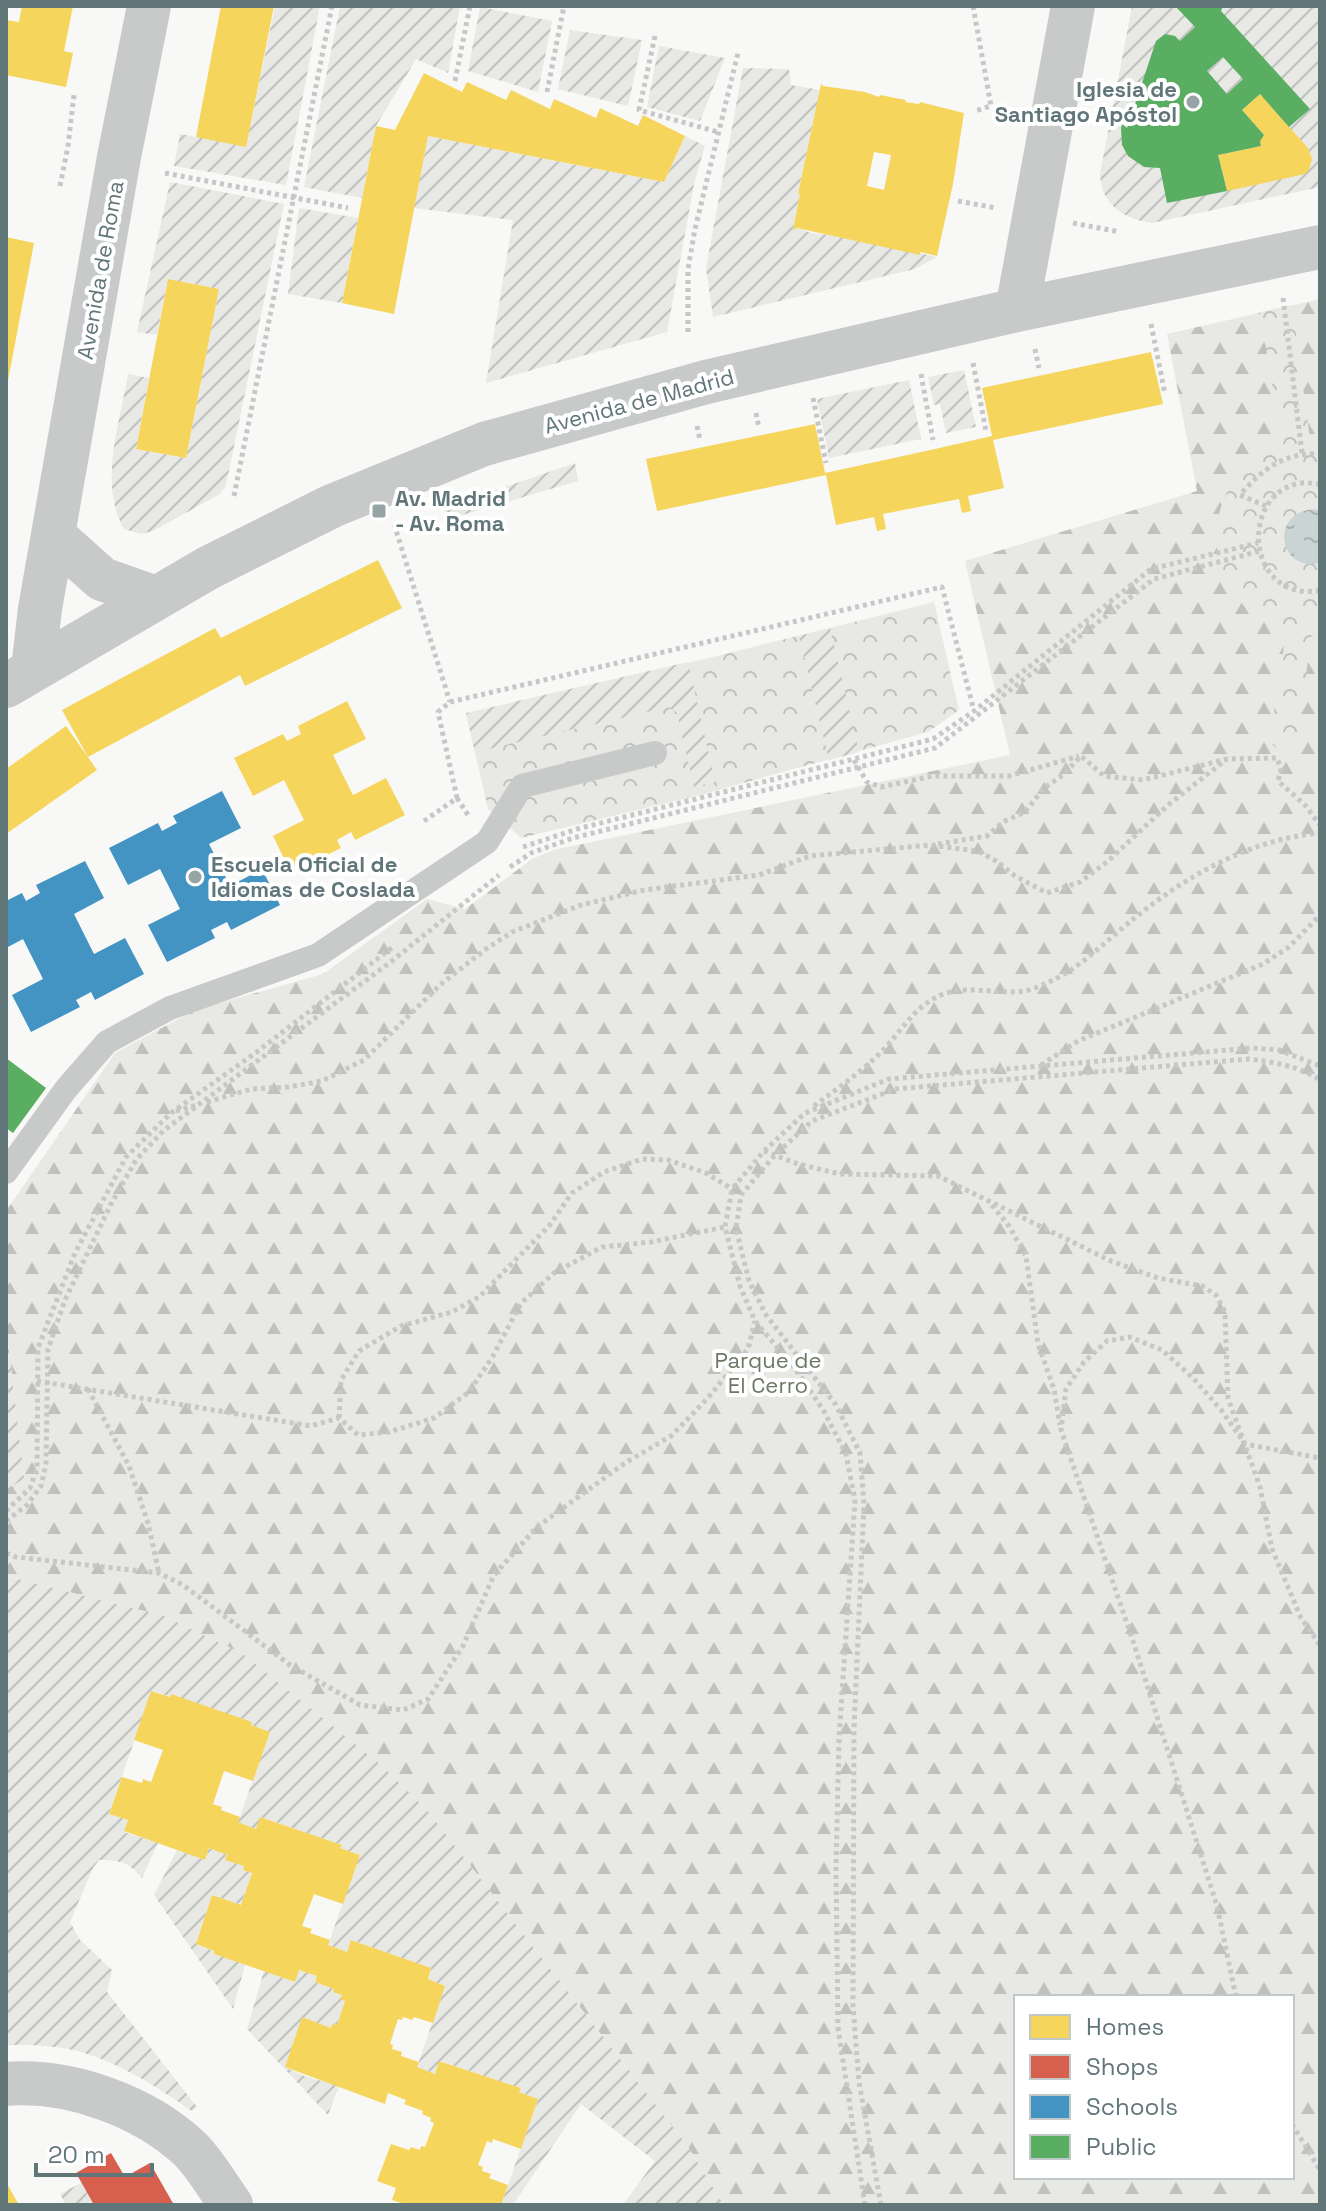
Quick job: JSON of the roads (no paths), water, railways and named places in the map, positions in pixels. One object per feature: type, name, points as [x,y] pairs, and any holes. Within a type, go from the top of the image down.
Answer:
[{"type":"street","name":"Avenida de Roma","points":[[19,678],[40,609],[119,157],[149,6]]},
{"type":"street","points":[[1017,310],[1073,6]]},
{"type":"street","name":"Avenida de Madrid","points":[[19,678],[208,568],[332,506],[484,444],[706,382],[1017,310],[1320,247]]},
{"type":"street","points":[[54,536],[102,579],[156,598]]},
{"type":"street","points":[[6,2084],[64,2089],[111,2100],[149,2117],[191,2151],[231,2205]]},
{"type":"lane","points":[[6,1172],[66,1089],[107,1042],[170,1008],[318,955],[487,842],[522,786],[655,753]]},
{"type":"water","points":[[1315,509],[1320,511],[1320,563],[1306,564],[1288,551],[1284,541],[1285,530],[1290,520],[1300,513]]},
{"type":"place","name":"Iglesia de Santiago Apóstol","points":[[1193,102]]},
{"type":"place","name":"Av. Madrid - Av. Roma","points":[[379,511]]},
{"type":"place","name":"Escuela Oficial de Idiomas de Coslada","points":[[195,877]]},
{"type":"park label","name":"Parque de El Cerro","points":[[768,1372]]}]
